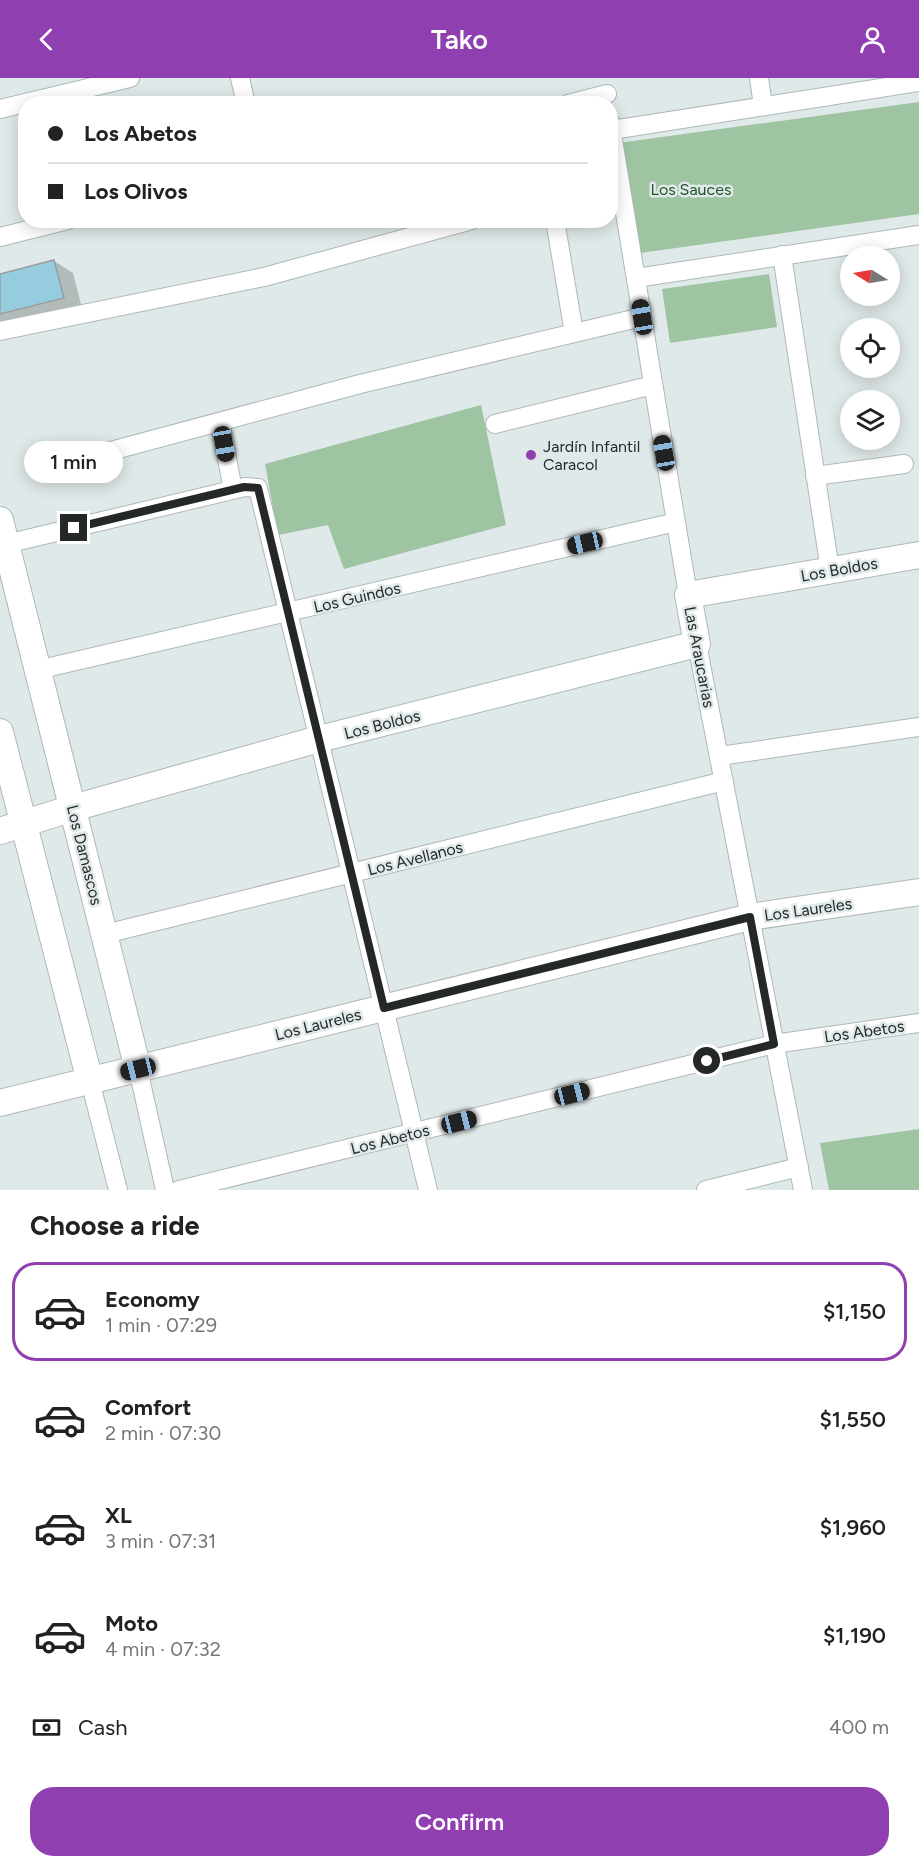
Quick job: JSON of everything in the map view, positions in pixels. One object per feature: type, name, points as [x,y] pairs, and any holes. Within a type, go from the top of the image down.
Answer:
[{"type":"street","points":[[55,96],[130,78]]},
{"type":"street","points":[[240,78],[244,96]]},
{"type":"street","points":[[759,78],[764,106]]},
{"type":"street","points":[[618,125],[764,106],[913,81]]},
{"type":"street","points":[[0,109],[18,105]]},
{"type":"street","name":"Las Araucarias","points":[[618,200],[636,278],[697,644],[803,1190]]},
{"type":"street","points":[[0,237],[37,228]]},
{"type":"street","points":[[0,331],[264,277],[443,228]]},
{"type":"street","points":[[556,228],[574,333]]},
{"type":"street","points":[[636,278],[919,234]]},
{"type":"street","points":[[782,255],[830,570]]},
{"type":"street","points":[[81,459],[360,384],[642,317]]},
{"type":"street","points":[[495,424],[653,385]]},
{"type":"street","points":[[220,422],[233,490]]},
{"type":"street","points":[[815,476],[904,464]]},
{"type":"street","points":[[3,532],[244,487],[258,488],[428,1190]]},
{"type":"street","name":"Los Guindos","points":[[37,670],[676,522]]},
{"type":"street","name":"Los Damascos","points":[[3,532],[105,934],[165,1190]]},
{"type":"street","name":"Los Boldos","points":[[688,595],[919,555]]},
{"type":"street","name":"Los Boldos","points":[[12,827],[319,740],[697,644]]},
{"type":"street","points":[[720,756],[919,727]]},
{"type":"street","points":[[0,732],[12,827],[90,1081],[118,1190]]},
{"type":"street","name":"Los Avellanos","points":[[105,934],[724,781]]},
{"type":"street","name":"Los Laureles","points":[[0,1103],[750,917],[919,892]]},
{"type":"street","name":"Los Abetos","points":[[178,1190],[774,1044],[919,1023]]},
{"type":"street","points":[[706,1190],[799,1167]]},
{"type":"green space","name":"Los Sauces","points":[[919,102],[919,214],[633,254],[618,143]]},
{"type":"green space","points":[[769,274],[777,327],[670,343],[662,289]]},
{"type":"green space","points":[[481,405],[506,525],[344,569],[328,525],[278,535],[265,464]]},
{"type":"green space","points":[[919,1129],[919,1190],[829,1190],[820,1143]]},
{"type":"building","points":[[54,260],[64,298],[0,314],[0,274]]},
{"type":"place","name":"Jardín Infantil Caracol","points":[[531,455]]},
{"type":"route","points":[[74,528],[244,487],[258,488],[384,1008],[750,917],[774,1044],[707,1061]]}]
